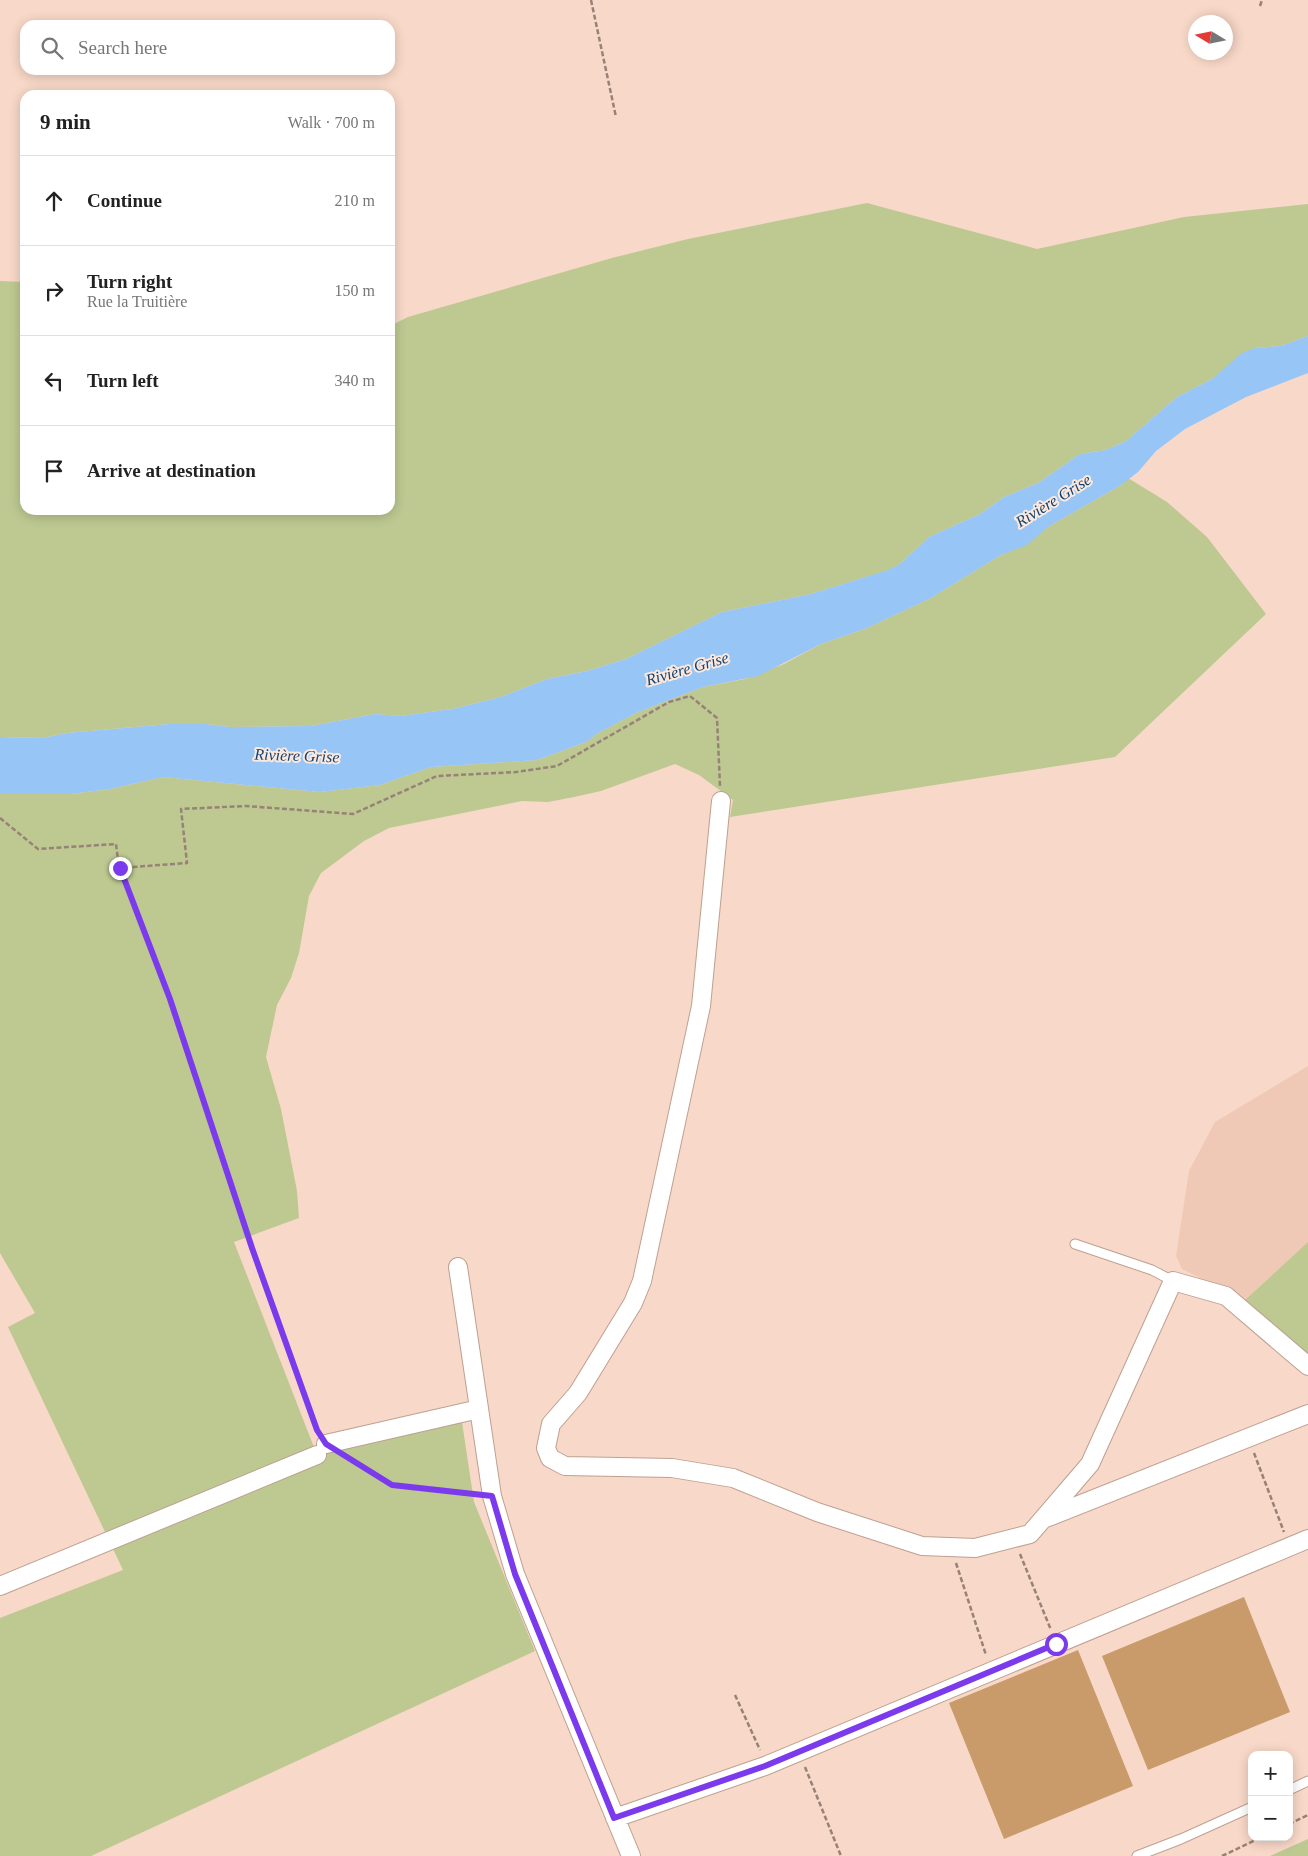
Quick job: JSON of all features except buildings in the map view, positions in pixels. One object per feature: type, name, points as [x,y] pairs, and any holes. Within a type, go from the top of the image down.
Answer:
[{"type":"street","points":[[721,801],[701,1006],[642,1281],[633,1303],[578,1393],[551,1424],[546,1448],[550,1458],[565,1466],[672,1468],[733,1478],[817,1512],[922,1546],[975,1548],[1030,1534],[1090,1464],[1173,1281],[1226,1296],[1308,1366]]},
{"type":"street","points":[[458,1267],[492,1496],[515,1574],[631,1856]]},
{"type":"street","points":[[0,1586],[321,1450],[479,1409]]},
{"type":"street","points":[[1043,1519],[1308,1414]]},
{"type":"street","points":[[614,1818],[765,1766],[1308,1539]]},
{"type":"lane","points":[[1075,1244],[1152,1270],[1173,1281]]},
{"type":"lane","points":[[1293,1788],[1308,1781]]},
{"type":"lane","points":[[1137,1856],[1181,1839],[1248,1809]]},
{"type":"path","points":[[591,0],[616,117]]},
{"type":"path","points":[[1260,6],[1262,0]]},
{"type":"path","points":[[120,868],[187,863],[181,809],[246,806],[353,814],[437,776],[516,772],[557,766],[670,702],[690,696],[717,718],[721,801]]},
{"type":"path","points":[[0,818],[38,849],[116,844],[120,868],[170,999],[252,1248],[317,1430],[321,1450],[392,1485],[492,1496]]},
{"type":"path","points":[[1248,1437],[1290,1547]]},
{"type":"path","points":[[1013,1538],[1056,1644]]},
{"type":"path","points":[[951,1547],[991,1671]]},
{"type":"path","points":[[735,1695],[760,1747]]},
{"type":"path","points":[[798,1751],[841,1856]]},
{"type":"path","points":[[1293,1822],[1308,1815]]},
{"type":"path","points":[[1222,1856],[1254,1841]]},
{"type":"shaded area","points":[[1308,1066],[1308,1242],[1245,1300],[1182,1269],[1176,1256],[1189,1171],[1215,1122]]},
{"type":"green space","points":[[867,203],[1037,249],[1184,217],[1308,204],[1308,336],[1281,346],[1255,348],[1212,379],[1177,397],[1126,441],[1106,450],[1080,454],[1038,483],[1004,497],[980,514],[929,537],[900,564],[889,570],[811,594],[722,612],[626,659],[587,671],[547,679],[501,697],[452,709],[401,716],[375,714],[311,726],[230,727],[206,724],[169,724],[67,733],[43,738],[0,737],[0,281],[20,282],[20,515],[395,515],[395,324],[408,317],[612,258],[688,239]]},
{"type":"green space","points":[[1128,478],[1167,502],[1207,537],[1266,614],[1115,757],[730,817],[733,800],[699,775],[675,764],[601,791],[548,802],[522,801],[389,828],[364,841],[321,873],[309,896],[299,953],[291,978],[277,1005],[266,1057],[281,1109],[297,1191],[299,1218],[234,1242],[317,1455],[462,1422],[474,1502],[535,1651],[91,1856],[0,1856],[0,1618],[123,1570],[8,1327],[35,1313],[0,1253],[0,794],[70,794],[110,789],[163,777],[320,792],[380,785],[431,767],[537,760],[586,742],[598,733],[638,712],[703,687],[745,679],[784,664],[821,644],[867,628],[929,599],[1001,555],[1027,544],[1048,527],[1121,485]]},
{"type":"green space","points":[[1308,1242],[1308,1359],[1245,1300]]},
{"type":"green space","points":[[1308,1839],[1308,1856],[1270,1856]]},
{"type":"water","name":"Rivière Grise","points":[[1308,336],[1308,373],[1246,397],[1185,429],[1156,451],[1138,472],[1121,485],[1048,527],[1027,545],[1001,555],[929,599],[867,628],[821,644],[758,676],[703,687],[638,712],[598,733],[586,742],[537,760],[431,767],[380,785],[320,792],[163,777],[110,789],[70,794],[0,794],[0,737],[43,738],[67,733],[169,724],[206,724],[230,727],[311,726],[375,714],[401,716],[452,709],[501,697],[547,679],[587,671],[626,659],[722,612],[811,594],[888,570],[900,564],[929,537],[980,514],[1004,497],[1038,483],[1080,454],[1106,450],[1126,441],[1177,397],[1212,379],[1242,353],[1255,348],[1281,346]]},
{"type":"route","points":[[120,868],[170,999],[252,1248],[317,1430],[326,1444],[392,1485],[492,1496],[515,1574],[614,1818],[765,1766],[1056,1644]]}]
